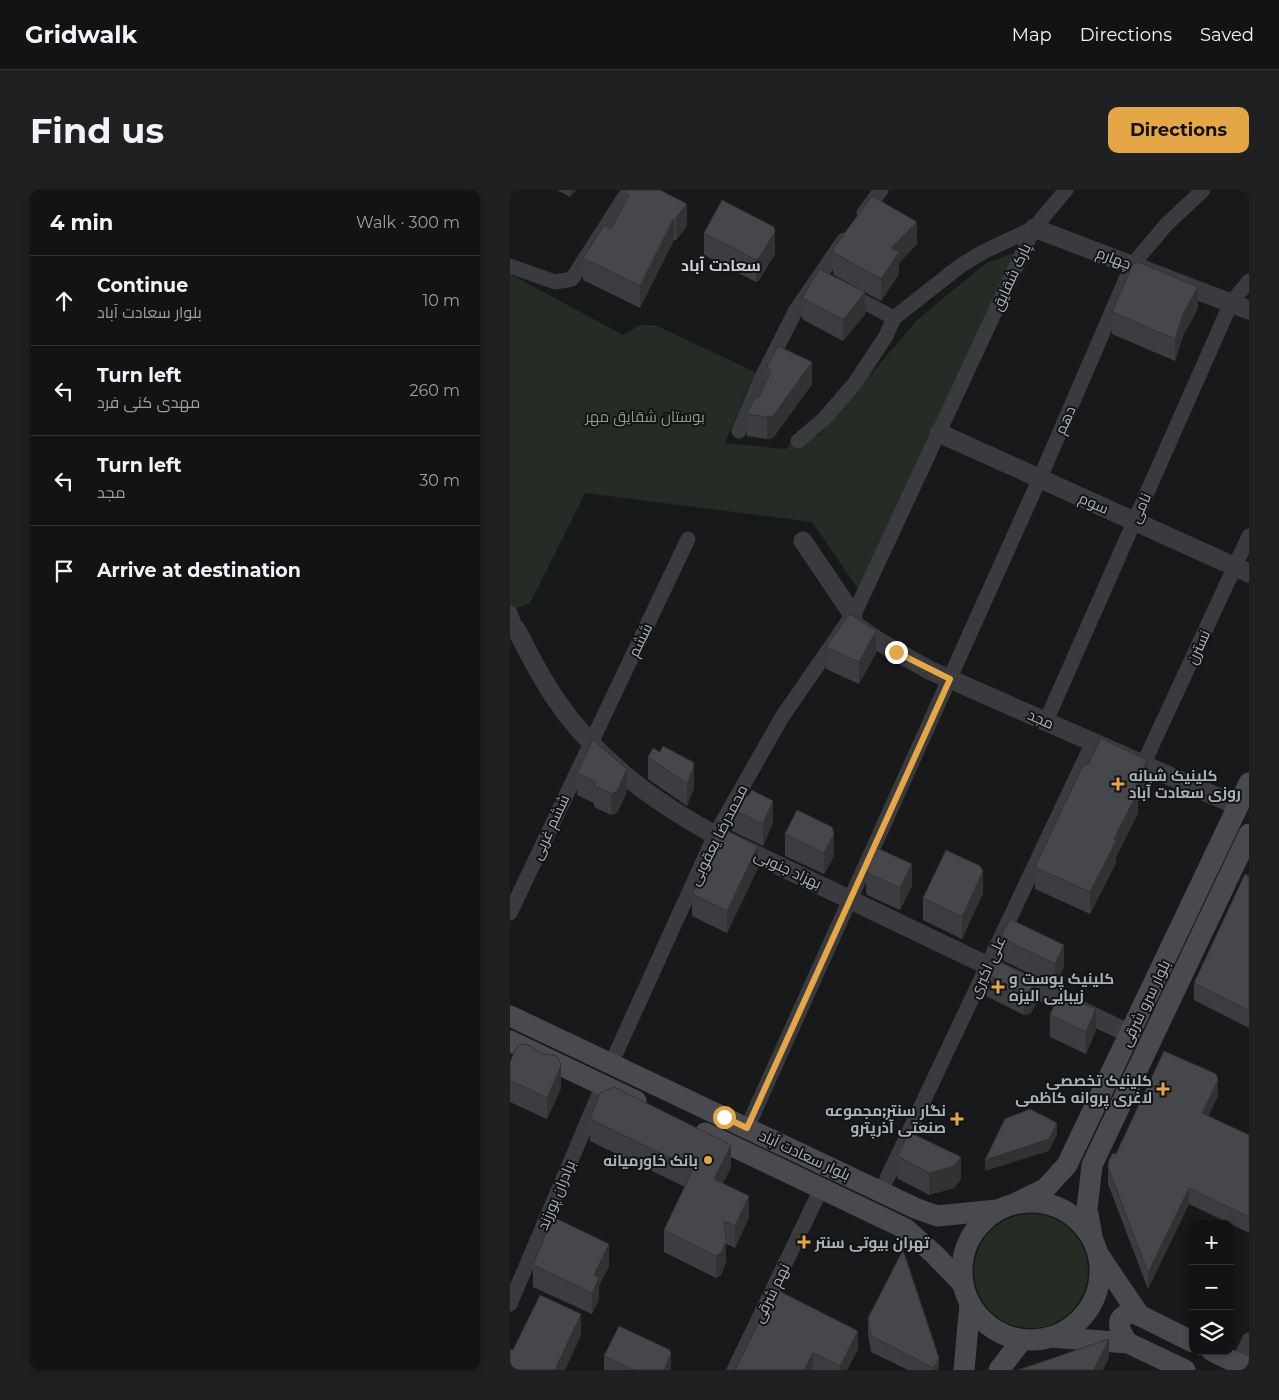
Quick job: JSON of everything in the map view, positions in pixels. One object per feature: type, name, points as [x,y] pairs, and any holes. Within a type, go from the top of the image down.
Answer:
[{"type":"main road","name":"بلوار سرو شرقی","points":[[1018,1202],[1045,1189],[1067,1165],[1243,796]]},
{"type":"main road","name":"بلوار سرو شرقی","points":[[1092,1236],[1087,1209],[1092,1165],[1249,834]]},
{"type":"main road","name":"بلوار سعادت آباد","points":[[510,1016],[881,1192],[937,1216],[997,1210]]},
{"type":"main road","points":[[510,1041],[647,1106],[646,1100],[652,1083]]},
{"type":"main road","name":"بلوار سعادت آباد","points":[[690,1127],[906,1229],[963,1284]]},
{"type":"main road","points":[[1140,1316],[1100,1257],[1092,1236],[1079,1219],[1061,1207],[1040,1201],[1018,1202],[997,1210],[980,1223],[968,1241],[962,1262],[963,1284],[970,1304],[983,1322],[1001,1334],[1022,1340],[1049,1338],[1128,1343],[1185,1370]]},
{"type":"main road","points":[[1049,1338],[1065,1332],[1082,1318],[1095,1300],[1101,1279],[1100,1257]]},
{"type":"main road","points":[[964,1370],[968,1347],[970,1304]]},
{"type":"main road","points":[[1128,1343],[1119,1331],[1119,1325],[1128,1314],[1140,1316],[1189,1340]]},
{"type":"main road","points":[[999,1370],[1022,1340]]},
{"type":"main road","points":[[1220,1355],[1243,1366]]},
{"type":"street","points":[[510,266],[555,282],[572,279],[629,190]]},
{"type":"street","points":[[739,431],[796,310],[817,277],[881,190]]},
{"type":"street","points":[[1034,228],[1066,190]]},
{"type":"street","name":"دهم","points":[[747,1128],[1040,478],[1132,265],[1166,225],[1203,190]]},
{"type":"street","name":"چهارم","points":[[1034,228],[1249,310]]},
{"type":"street","name":"پارک شقایق","points":[[798,441],[824,420],[855,383],[886,336],[894,318],[960,266],[983,252],[1034,228]]},
{"type":"street","name":"پارک شقایق","points":[[853,615],[1034,228]]},
{"type":"street","points":[[817,277],[894,318]]},
{"type":"street","name":"نامی","points":[[1048,717],[1231,303],[1249,281]]},
{"type":"street","name":"سوم","points":[[939,433],[1242,570]]},
{"type":"street","name":"نسترن","points":[[1145,760],[1242,570],[1249,536]]},
{"type":"street","name":"ششم","points":[[591,742],[688,539]]},
{"type":"street","name":"مجد","points":[[803,541],[853,615],[952,674],[1145,760],[1243,796]]},
{"type":"street","name":"محمدرضا یعقوبی","points":[[611,1064],[715,835],[782,717],[853,615]]},
{"type":"street","name":"بهزاد جنوبی","points":[[512,623],[556,701],[591,742],[638,788],[673,812],[715,835],[850,898],[1130,1034]]},
{"type":"street","name":"علی اکبری","points":[[881,1192],[1095,738]]},
{"type":"street","name":"ششم غربی","points":[[510,913],[591,742]]},
{"type":"street","name":"برادران پورزند","points":[[510,1304],[603,1085]]},
{"type":"street","name":"نهم شرقی","points":[[734,1370],[821,1189]]},
{"type":"street","points":[[1243,1366],[1249,1340]]},
{"type":"green space","name":"بوستان شقایق مهر","points":[[1020,251],[858,589],[812,522],[585,493],[530,603],[510,611],[510,274],[623,335],[640,325],[655,325],[755,372],[725,443],[786,449],[792,442],[819,435],[917,320],[986,263]]},
{"type":"green space","points":[[1031,1214],[1053,1219],[1071,1231],[1083,1249],[1088,1271],[1083,1293],[1071,1311],[1053,1323],[1031,1328],[1009,1323],[991,1311],[979,1293],[974,1271],[979,1249],[991,1231],[1009,1219]]},
{"type":"building","points":[[626,190],[660,190],[687,204],[674,218],[640,286],[583,258],[604,225],[611,229],[629,195],[624,193]]},
{"type":"building","points":[[872,196],[917,222],[891,248],[899,252],[881,279],[834,253],[833,249]]},
{"type":"building","points":[[722,200],[774,227],[775,232],[756,260],[704,233]]},
{"type":"building","points":[[1138,262],[1198,287],[1183,314],[1175,339],[1112,312],[1133,264]]},
{"type":"building","points":[[819,269],[865,292],[843,320],[802,298]]},
{"type":"building","points":[[778,346],[812,362],[773,416],[747,414],[753,400],[759,397],[771,371],[767,366]]},
{"type":"building","points":[[852,615],[876,631],[859,662],[826,647],[848,616]]},
{"type":"building","points":[[1101,738],[1147,760],[1136,785],[1138,792],[1090,892],[1035,867],[1084,763],[1088,765]]},
{"type":"building","points":[[593,740],[627,769],[617,791],[611,794],[594,785],[596,782],[577,773]]},
{"type":"building","points":[[663,746],[693,762],[694,766],[687,784],[648,757],[653,748],[660,752]]},
{"type":"building","points":[[752,790],[773,801],[763,824],[732,809],[739,792],[748,796]]},
{"type":"building","points":[[797,810],[832,827],[834,834],[824,853],[785,834]]},
{"type":"building","points":[[719,827],[758,846],[727,911],[692,894],[704,870],[700,868]]},
{"type":"building","points":[[877,848],[912,864],[900,888],[867,873],[866,869]]},
{"type":"building","points":[[946,850],[980,866],[983,871],[962,917],[923,898]]},
{"type":"building","points":[[1245,874],[1249,876],[1249,1011],[1194,983]]},
{"type":"building","points":[[1010,919],[1064,945],[1055,964],[1004,939],[1002,934]]},
{"type":"building","points":[[991,958],[1037,980],[1030,992],[1024,993],[984,973]]},
{"type":"building","points":[[1059,994],[1096,1009],[1086,1032],[1050,1015]]},
{"type":"building","points":[[522,1044],[529,1045],[542,1054],[555,1055],[559,1060],[561,1066],[547,1098],[510,1080],[510,1062],[516,1048]]},
{"type":"building","points":[[1164,1051],[1216,1074],[1218,1080],[1202,1113],[1249,1135],[1249,1217],[1189,1188],[1148,1273],[1108,1167],[1109,1160],[1113,1153],[1116,1154]]},
{"type":"building","points":[[614,1087],[731,1145],[714,1179],[749,1196],[735,1226],[724,1221],[726,1241],[721,1253],[716,1256],[664,1230],[693,1169],[590,1119],[600,1093]]},
{"type":"building","points":[[1030,1109],[1057,1123],[1049,1139],[985,1160],[1005,1119]]},
{"type":"building","points":[[911,1133],[961,1157],[954,1166],[929,1173],[897,1156]]},
{"type":"building","points":[[553,1217],[609,1244],[594,1275],[599,1278],[592,1293],[533,1265]]},
{"type":"building","points":[[903,1250],[939,1358],[934,1368],[871,1336],[868,1318]]},
{"type":"building","points":[[775,1289],[858,1331],[840,1366],[813,1353],[804,1370],[735,1370]]},
{"type":"building","points":[[540,1295],[581,1314],[555,1370],[510,1370],[510,1349],[513,1350]]},
{"type":"building","points":[[619,1326],[670,1350],[671,1354],[664,1370],[634,1370],[604,1356]]},
{"type":"building","points":[[1109,1339],[1094,1370],[1018,1370]]},
{"type":"place","name":"کلینیک شبانه روزی سعادت آباد","points":[[1118,784]]},
{"type":"place","name":"کلینیک پوست و زیبایی الیزه","points":[[998,987]]},
{"type":"place","name":"کلینیک تخصصی لاغری پروانه کاظمی","points":[[1163,1089]]},
{"type":"place","name":"نگار سنتر;مجموعه صنعتی آذرپترو","points":[[957,1119]]},
{"type":"place","name":"بانک خاورمیانه","points":[[708,1160]]},
{"type":"place","name":"تهران بیوتی سنتر","points":[[804,1242]]},
{"type":"district","name":"سعادت آباد","points":[[721,265]]},
{"type":"route","points":[[724,1117],[747,1128],[950,679],[896,652]]}]
